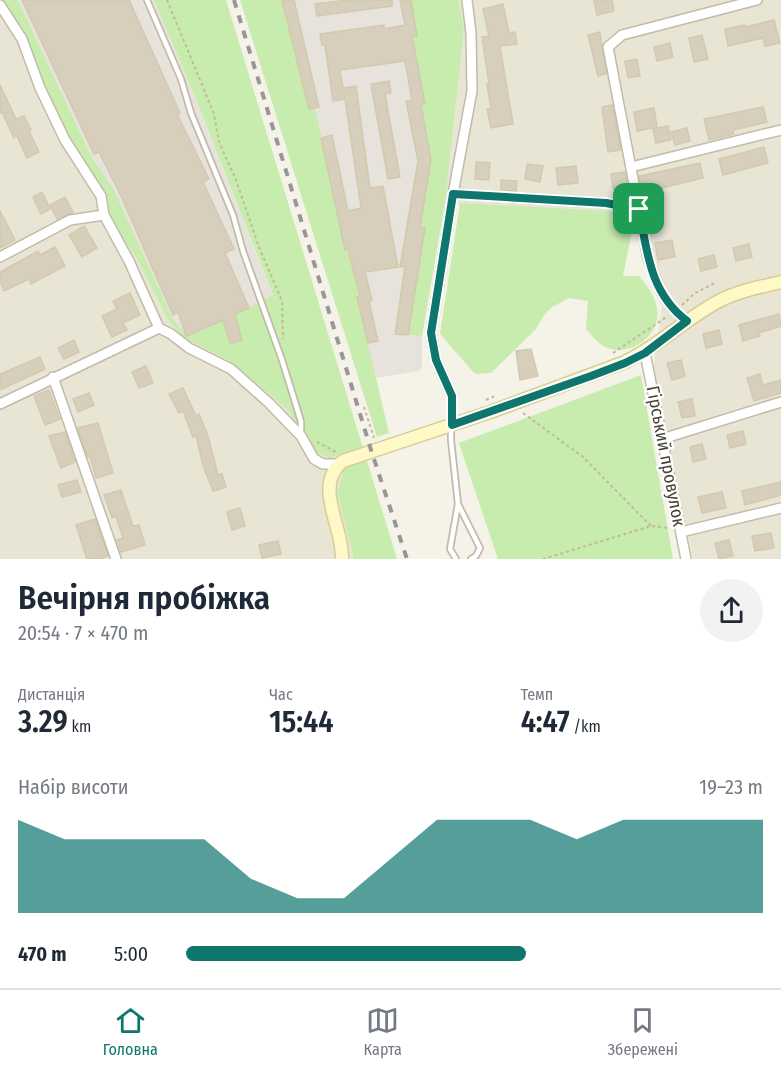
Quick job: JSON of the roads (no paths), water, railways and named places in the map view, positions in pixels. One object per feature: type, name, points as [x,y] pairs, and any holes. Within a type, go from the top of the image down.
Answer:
[{"type":"street","points":[[452,425],[452,396],[436,360],[431,333],[472,91],[471,33],[467,0]]},
{"type":"street","points":[[687,321],[675,312],[660,292],[648,258],[608,47],[622,36],[757,0]]},
{"type":"street","points":[[0,5],[22,39],[40,88],[65,140],[101,196],[104,215],[129,261],[159,328],[189,348],[231,369],[301,436],[314,459],[323,464],[452,425],[591,376],[645,353],[687,321],[720,300],[781,282]]},
{"type":"street","points":[[631,167],[781,130]]},
{"type":"street","points":[[453,194],[606,203],[639,209]]},
{"type":"street","points":[[0,257],[70,220],[104,215]]},
{"type":"street","points":[[0,404],[159,328]]},
{"type":"street","name":"Гірський провулок","points":[[645,353],[686,559]]},
{"type":"street","points":[[53,378],[116,559]]},
{"type":"street","points":[[662,438],[781,402]]},
{"type":"street","points":[[340,459],[329,489],[342,548],[342,559]]},
{"type":"street","points":[[681,532],[781,508]]},
{"type":"lane","points":[[147,0],[181,79],[191,113],[233,215],[243,251],[282,360],[301,422],[301,436]]},
{"type":"lane","points":[[452,425],[451,440],[458,504],[450,549],[456,559]]},
{"type":"lane","points":[[458,504],[480,548],[476,556],[471,559]]},
{"type":"railway","points":[[234,0],[371,450],[407,559]]}]
